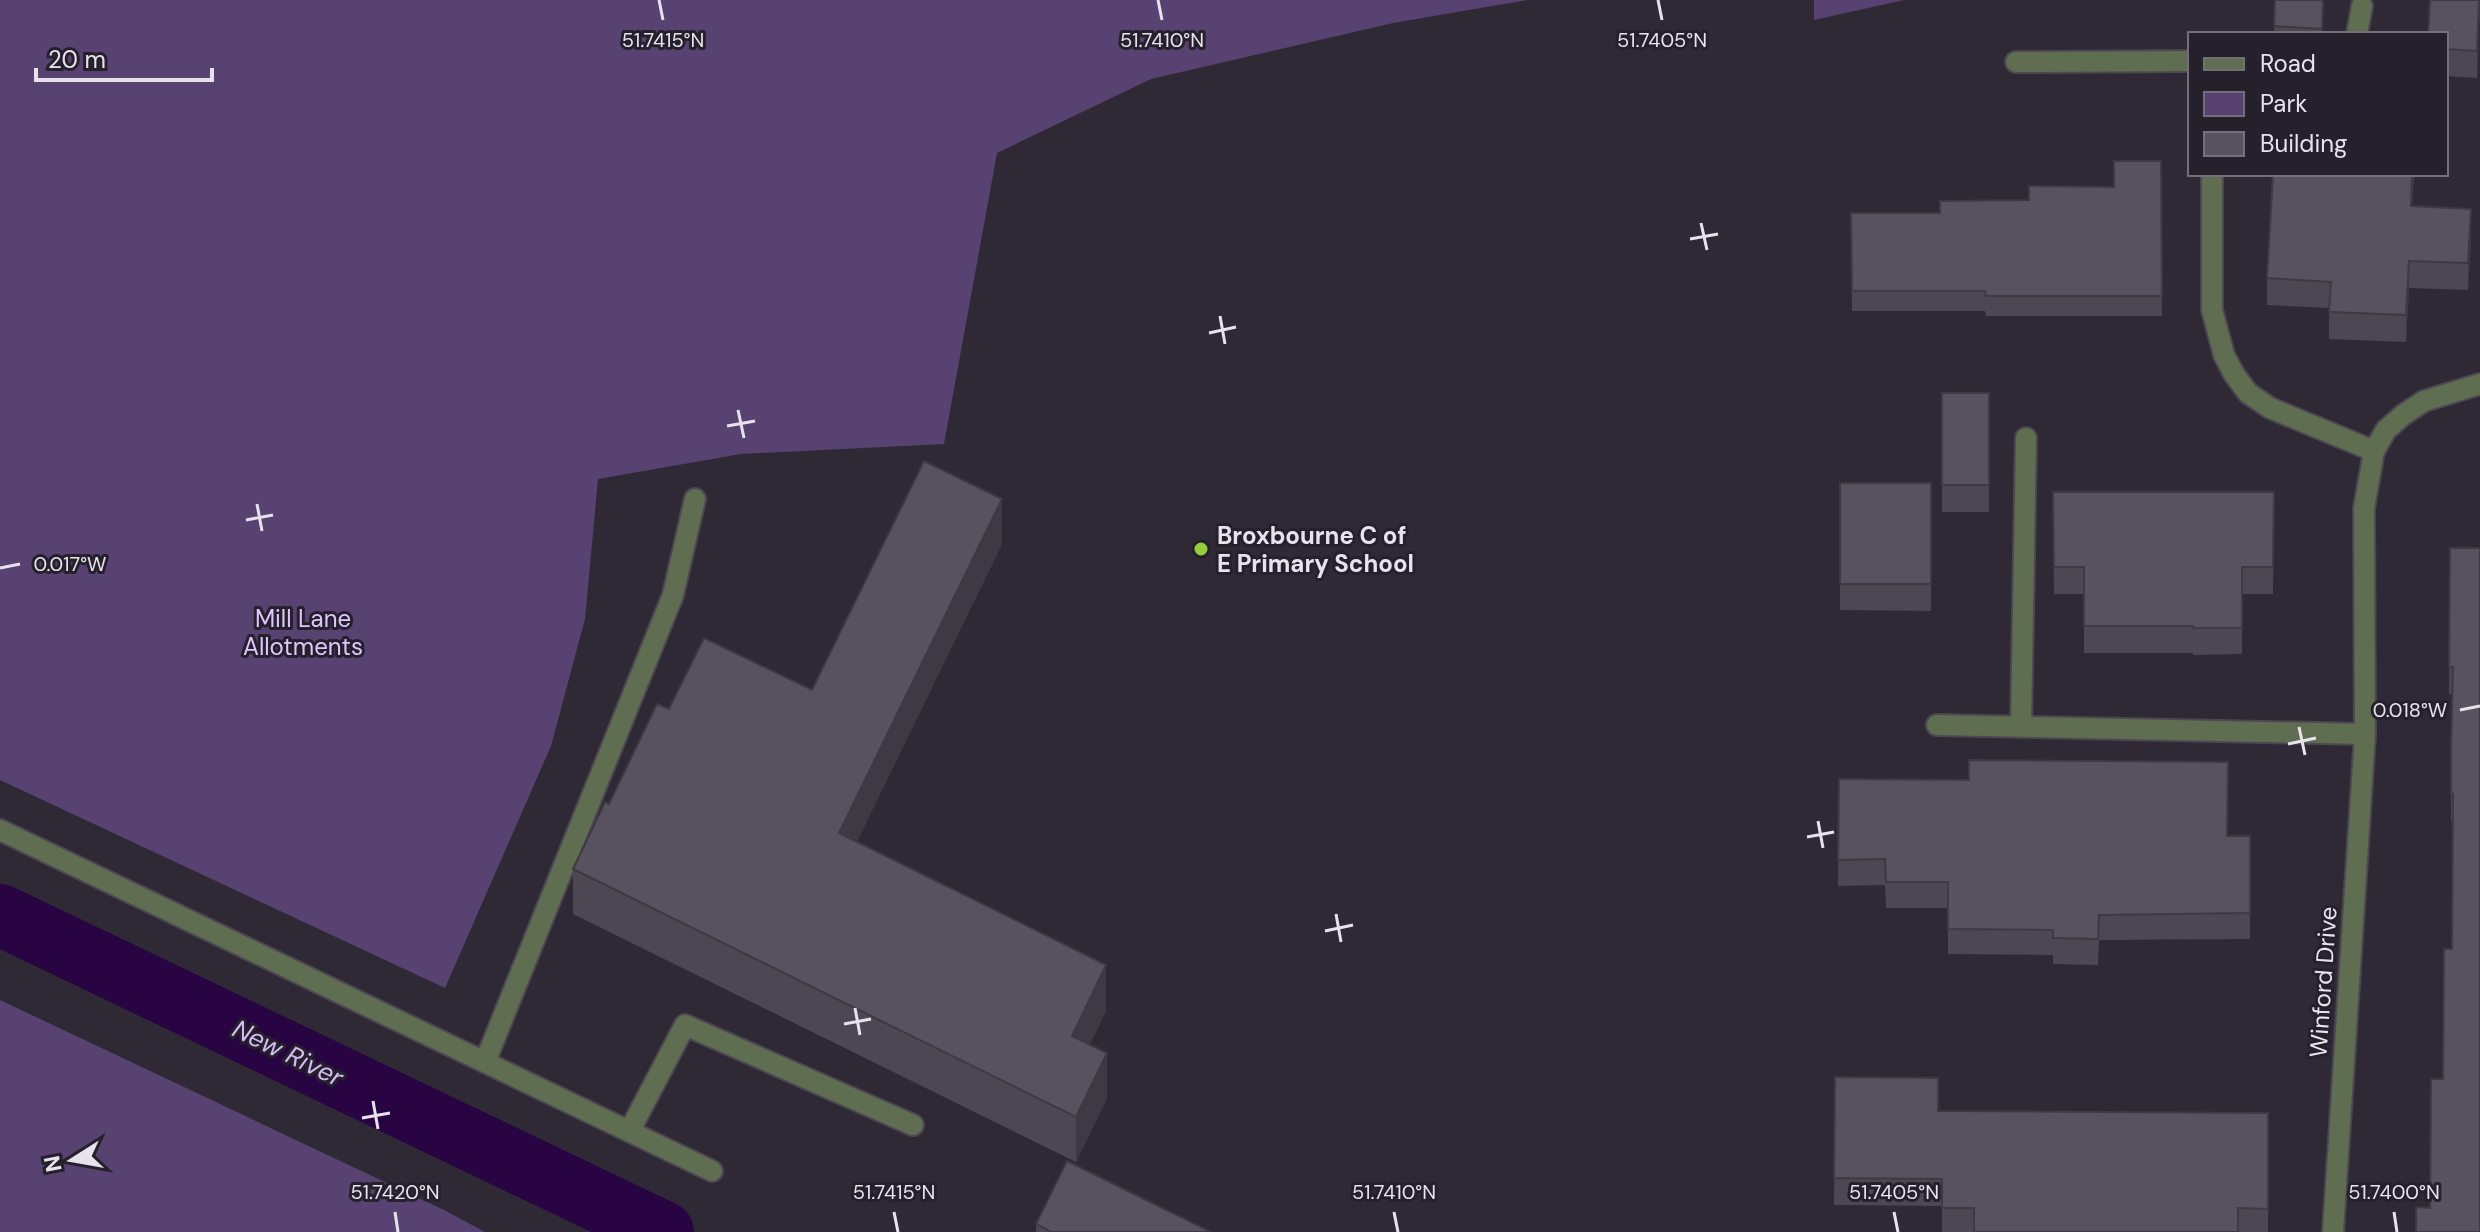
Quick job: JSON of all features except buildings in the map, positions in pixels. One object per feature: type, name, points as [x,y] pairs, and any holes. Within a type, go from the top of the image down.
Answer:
[{"type":"street","points":[[2357,32],[2362,6]]},
{"type":"street","points":[[2016,62],[2188,61]]},
{"type":"street","points":[[2212,176],[2212,310],[2224,355],[2234,374],[2248,393],[2270,408],[2374,451]]},
{"type":"street","name":"Winford Drive","points":[[2333,1232],[2365,734],[2364,508],[2374,451],[2386,430],[2424,401],[2480,384]]},
{"type":"street","points":[[2021,727],[2026,438]]},
{"type":"street","points":[[485,1062],[673,595],[695,499]]},
{"type":"street","points":[[1937,725],[2365,734]]},
{"type":"street","points":[[0,830],[712,1171]]},
{"type":"street","points":[[630,1130],[685,1025],[913,1125]]},
{"type":"green space","name":"Mill Lane Allotments","points":[[0,0],[1527,0],[1393,23],[1151,79],[997,153],[944,444],[741,454],[598,479],[585,619],[551,746],[445,988],[0,780]]},
{"type":"green space","points":[[1814,0],[1904,0],[1814,20]]},
{"type":"green space","points":[[0,1000],[444,1210],[485,1232],[0,1232]]},
{"type":"waterway","name":"New River","points":[[0,915],[663,1232]]},
{"type":"place","name":"Broxbourne C of E Primary School","points":[[1201,549]]}]
